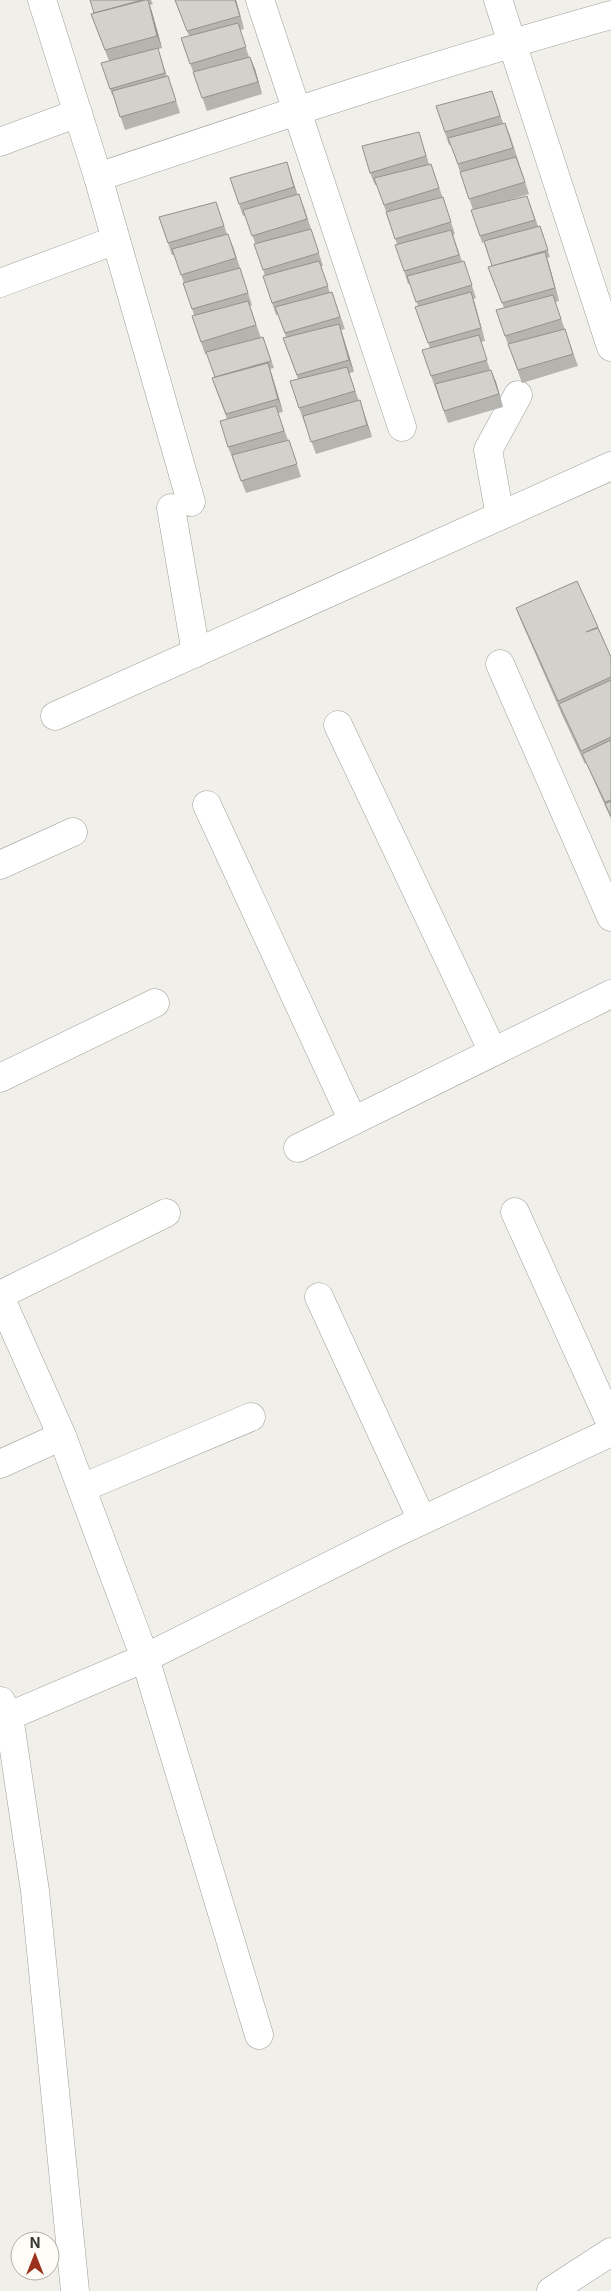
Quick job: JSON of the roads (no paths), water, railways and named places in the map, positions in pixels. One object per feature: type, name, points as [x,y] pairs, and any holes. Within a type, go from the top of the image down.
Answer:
[{"type":"street","points":[[42,0],[98,176],[116,240],[181,505],[196,653]]},
{"type":"street","points":[[260,0],[402,427]]},
{"type":"street","points":[[498,0],[611,346]]},
{"type":"street","points":[[98,176],[512,42],[611,15]]},
{"type":"street","points":[[0,142],[78,112]]},
{"type":"street","points":[[0,283],[116,240]]},
{"type":"street","points":[[500,516],[488,450],[518,395]]},
{"type":"street","points":[[55,716],[611,466]]},
{"type":"street","points":[[500,664],[611,917]]},
{"type":"street","points":[[338,725],[493,1052]]},
{"type":"street","points":[[207,805],[353,1121]]},
{"type":"street","points":[[0,865],[72,832]]},
{"type":"street","points":[[298,1148],[611,994]]},
{"type":"street","points":[[0,1078],[155,1003]]},
{"type":"street","points":[[515,1212],[611,1424]]},
{"type":"street","points":[[166,1213],[0,1296],[62,1436],[145,1658],[259,2035]]},
{"type":"street","points":[[319,1297],[422,1520]]},
{"type":"street","points":[[82,1488],[251,1417]]},
{"type":"street","points":[[75,2291],[35,1891],[3,1712],[145,1658],[422,1520],[611,1432]]},
{"type":"street","points":[[0,1464],[62,1436]]},
{"type":"street","points":[[551,2291],[611,2252]]}]
